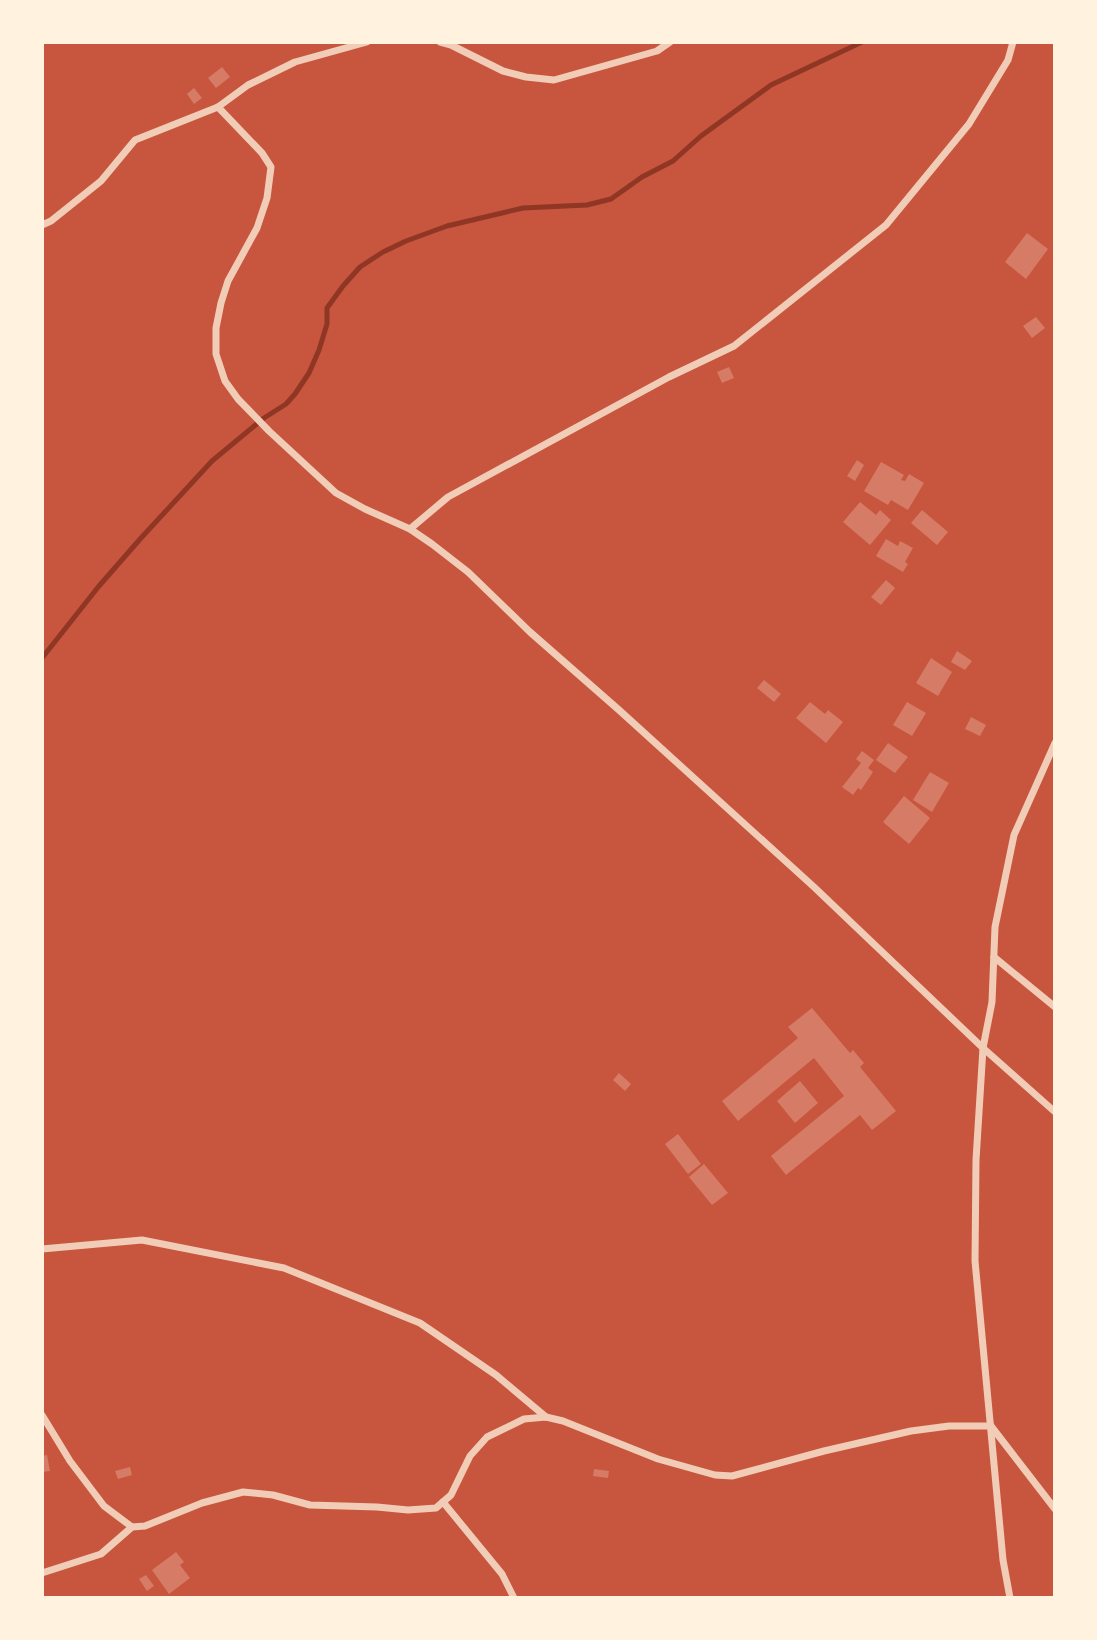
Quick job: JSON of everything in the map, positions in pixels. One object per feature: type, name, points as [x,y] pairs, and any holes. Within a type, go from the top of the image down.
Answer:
[{"type":"street","points":[[42,225],[101,181],[135,140],[218,107],[248,85],[295,62],[367,42]]},
{"type":"street","points":[[440,42],[503,71],[554,80],[657,51],[670,42]]},
{"type":"street","points":[[410,529],[448,497],[669,377],[734,346],[886,225],[969,124],[1008,60],[1013,42]]},
{"type":"street","points":[[218,107],[262,153],[271,167],[267,198],[257,228],[228,281],[216,328],[216,354],[225,381],[251,414],[336,493],[410,529],[468,572],[530,632],[814,887],[1055,1112]]},
{"type":"street","points":[[1010,1598],[1003,1560],[975,1261],[976,1160],[983,1048],[992,1002],[995,927],[1014,835],[1055,743]]},
{"type":"street","points":[[994,957],[1055,1007]]},
{"type":"street","points":[[42,1249],[142,1240],[284,1268],[420,1323],[496,1375],[546,1417]]},
{"type":"street","points":[[42,1415],[70,1461],[104,1506],[132,1527]]},
{"type":"street","points":[[42,1573],[101,1554],[132,1527],[145,1526],[202,1503],[243,1492],[273,1495],[310,1505],[408,1510],[436,1508],[451,1495],[470,1456],[487,1437],[524,1419],[546,1417],[563,1421],[658,1459],[715,1475],[732,1476],[911,1431],[949,1426],[991,1426]]},
{"type":"street","points":[[991,1426],[1055,1509]]},
{"type":"street","points":[[443,1502],[502,1574],[514,1598]]},
{"type":"building","points":[[222,67],[230,77],[216,88],[208,78]]},
{"type":"building","points":[[194,88],[202,98],[194,104],[187,94]]},
{"type":"building","points":[[1027,233],[1048,249],[1026,279],[1005,262]]},
{"type":"building","points":[[1036,317],[1045,328],[1032,338],[1023,326]]},
{"type":"building","points":[[729,367],[734,378],[722,383],[717,372]]},
{"type":"building","points":[[857,460],[864,465],[855,481],[847,476]]},
{"type":"building","points":[[881,462],[904,475],[901,480],[905,481],[909,474],[924,483],[908,510],[891,500],[888,505],[864,491]]},
{"type":"building","points":[[860,502],[876,515],[880,510],[891,520],[870,545],[843,522]]},
{"type":"building","points":[[922,510],[948,532],[937,545],[911,523]]},
{"type":"building","points":[[886,539],[898,546],[900,541],[913,548],[903,572],[876,556]]},
{"type":"building","points":[[886,580],[895,588],[881,605],[871,597]]},
{"type":"building","points":[[957,651],[972,661],[965,670],[951,662]]},
{"type":"building","points":[[931,658],[952,672],[938,696],[916,683]]},
{"type":"building","points":[[764,680],[781,694],[774,702],[757,688]]},
{"type":"building","points":[[810,702],[825,714],[828,710],[843,722],[826,743],[796,718]]},
{"type":"building","points":[[907,702],[926,713],[912,736],[893,725]]},
{"type":"building","points":[[971,717],[986,725],[980,736],[965,729]]},
{"type":"building","points":[[888,743],[908,757],[895,773],[876,760]]},
{"type":"building","points":[[862,751],[874,760],[868,768],[873,772],[861,790],[858,788],[853,795],[842,787],[861,763],[856,759]]},
{"type":"building","points":[[930,772],[949,783],[932,812],[913,800]]},
{"type":"building","points":[[904,796],[930,818],[909,844],[883,822]]},
{"type":"building","points":[[812,1008],[850,1053],[853,1050],[864,1063],[860,1067],[896,1111],[872,1130],[860,1115],[786,1175],[771,1156],[844,1096],[814,1058],[738,1121],[722,1101],[798,1038],[788,1027]]},
{"type":"building","points":[[619,1073],[631,1084],[625,1091],[613,1080]]},
{"type":"building","points":[[800,1081],[818,1103],[795,1123],[777,1101]]},
{"type":"building","points":[[678,1134],[701,1164],[688,1174],[665,1144]]},
{"type":"building","points":[[704,1164],[728,1193],[712,1205],[689,1177]]},
{"type":"building","points":[[47,1455],[50,1471],[42,1472],[42,1456]]},
{"type":"building","points":[[130,1467],[132,1475],[118,1479],[115,1471]]},
{"type":"building","points":[[594,1469],[609,1471],[608,1478],[593,1476]]},
{"type":"building","points":[[176,1552],[184,1562],[180,1565],[190,1578],[169,1594],[152,1570]]},
{"type":"building","points":[[146,1575],[154,1586],[147,1591],[139,1579]]},
{"type":"waterway","points":[[42,658],[99,586],[212,461],[295,394],[319,350],[327,324],[327,308],[360,267],[406,241],[447,226],[523,208],[587,205],[611,199],[642,177],[673,161],[701,136],[771,85],[862,42]]}]
